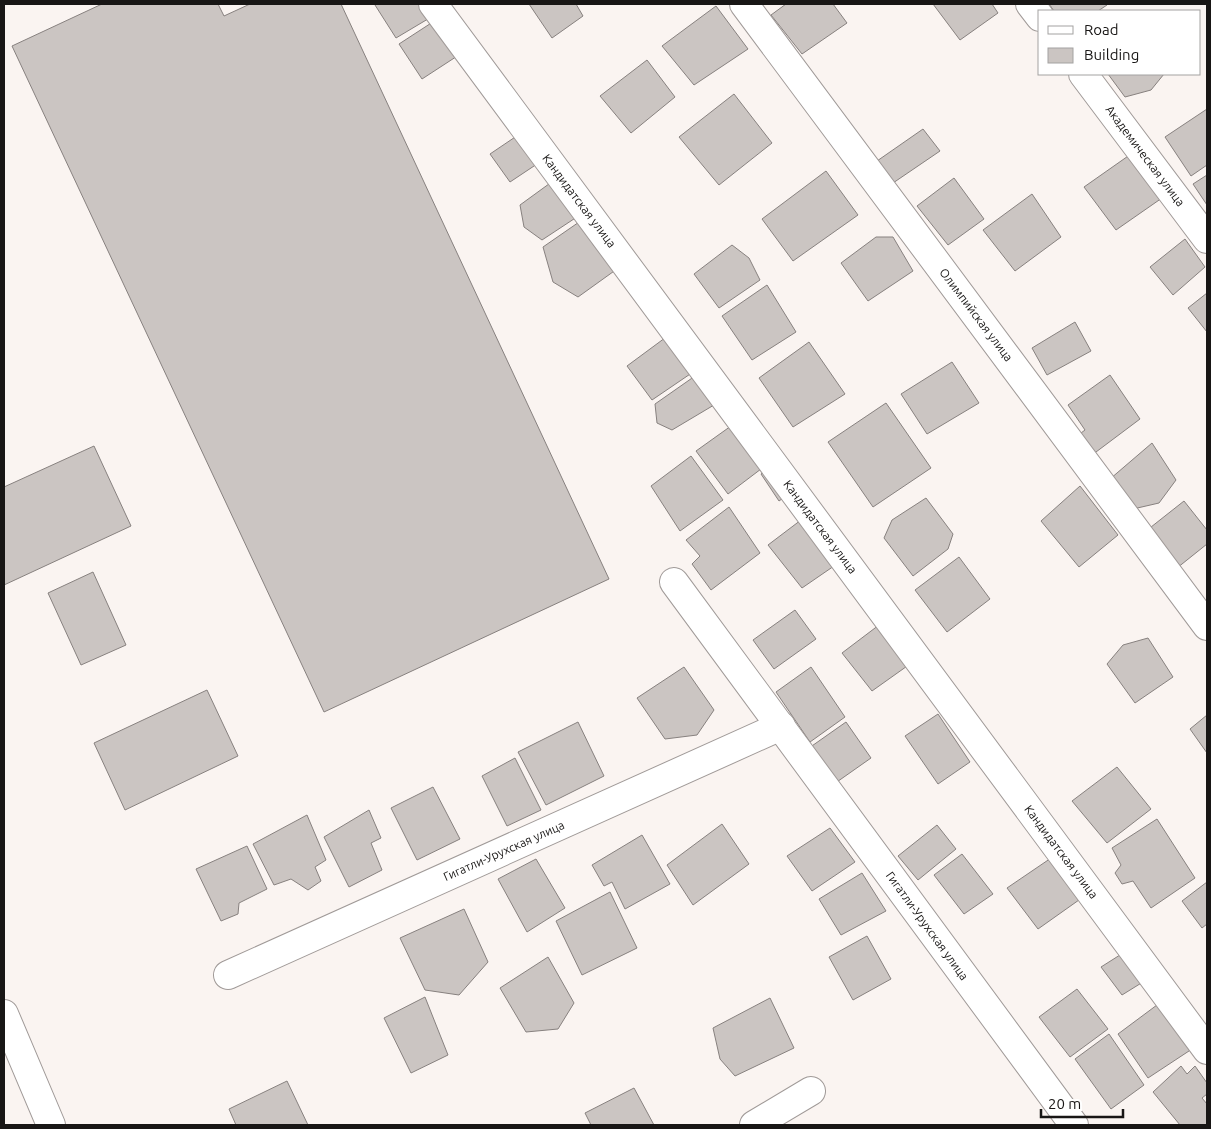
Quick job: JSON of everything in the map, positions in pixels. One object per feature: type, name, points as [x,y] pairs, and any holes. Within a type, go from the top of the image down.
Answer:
[{"type":"street","name":"Кандидатская улица","points":[[433,4],[1207,1050]]},
{"type":"street","name":"Олимпийская улица","points":[[744,4],[1207,626]]},
{"type":"street","points":[[1030,4],[1038,14]]},
{"type":"street","name":"Академическая улица","points":[[1084,75],[1207,239]]},
{"type":"street","name":"Гигатли-Урухская улица","points":[[674,582],[1074,1125]]},
{"type":"street","name":"Гигатли-Урухская улица","points":[[228,975],[781,726]]},
{"type":"street","points":[[4,1014],[50,1125]]},
{"type":"street","points":[[754,1125],[811,1091]]},
{"type":"building","points":[[102,4],[218,4],[224,16],[250,4],[341,4],[609,579],[324,712],[12,46]]},
{"type":"building","points":[[439,4],[443,10],[396,38],[375,5]]},
{"type":"building","points":[[529,4],[576,4],[583,16],[552,38]]},
{"type":"building","points":[[786,4],[833,4],[847,23],[802,54],[771,15]]},
{"type":"building","points":[[933,4],[992,4],[998,13],[960,40]]},
{"type":"building","points":[[1049,4],[1107,4],[1100,10],[1053,10]]},
{"type":"building","points":[[716,6],[748,49],[694,85],[662,46]]},
{"type":"building","points":[[442,16],[465,51],[422,79],[399,44]]},
{"type":"building","points":[[647,60],[675,97],[631,133],[600,96]]},
{"type":"building","points":[[1109,75],[1163,75],[1151,90],[1125,97]]},
{"type":"building","points":[[734,94],[772,143],[719,185],[679,137]]},
{"type":"building","points":[[1207,109],[1207,165],[1191,176],[1165,137]]},
{"type":"building","points":[[530,127],[549,156],[510,182],[490,154]]},
{"type":"building","points":[[923,129],[940,151],[893,183],[877,161]]},
{"type":"building","points":[[1131,154],[1162,198],[1116,230],[1084,187]]},
{"type":"building","points":[[826,171],[858,215],[793,261],[762,219]]},
{"type":"building","points":[[564,173],[586,211],[542,240],[524,227],[520,205]]},
{"type":"building","points":[[1207,175],[1207,205],[1193,184]]},
{"type":"building","points":[[954,178],[984,219],[948,245],[917,206]]},
{"type":"building","points":[[1032,194],[1061,237],[1015,271],[983,230]]},
{"type":"building","points":[[582,220],[594,246],[617,269],[578,297],[553,282],[543,247]]},
{"type":"building","points":[[876,237],[893,237],[913,271],[868,301],[841,263]]},
{"type":"building","points":[[1185,239],[1205,267],[1173,295],[1150,267]]},
{"type":"building","points":[[732,245],[749,258],[760,280],[719,308],[694,274]]},
{"type":"building","points":[[767,285],[796,332],[752,360],[722,316]]},
{"type":"building","points":[[1207,293],[1207,332],[1188,308]]},
{"type":"building","points":[[1075,322],[1091,351],[1047,375],[1032,348]]},
{"type":"building","points":[[673,332],[699,368],[652,400],[627,366]]},
{"type":"building","points":[[809,342],[845,394],[793,427],[759,378]]},
{"type":"building","points":[[952,362],[979,403],[927,434],[901,394]]},
{"type":"building","points":[[1110,375],[1140,419],[1092,455],[1077,436],[1085,430],[1068,405]]},
{"type":"building","points":[[695,376],[714,405],[672,430],[657,423],[655,404]]},
{"type":"building","points":[[886,403],[931,468],[873,507],[828,442]]},
{"type":"building","points":[[731,426],[761,469],[728,494],[696,451]]},
{"type":"building","points":[[1152,443],[1176,480],[1159,503],[1133,509],[1110,479]]},
{"type":"building","points":[[94,446],[131,526],[4,585],[4,487]]},
{"type":"building","points":[[691,456],[723,500],[680,531],[651,486]]},
{"type":"building","points":[[777,462],[796,489],[779,501],[761,474]]},
{"type":"building","points":[[1080,486],[1118,535],[1079,567],[1041,521]]},
{"type":"building","points":[[926,498],[953,534],[948,549],[913,576],[884,538],[892,520]]},
{"type":"building","points":[[1184,501],[1207,530],[1207,544],[1177,568],[1146,531]]},
{"type":"building","points":[[729,507],[760,553],[711,590],[692,564],[700,556],[686,540]]},
{"type":"building","points":[[801,520],[834,566],[802,588],[768,545]]},
{"type":"building","points":[[959,557],[990,599],[947,632],[915,590]]},
{"type":"building","points":[[93,572],[126,645],[81,665],[48,593]]},
{"type":"building","points":[[795,610],[816,639],[774,669],[753,640]]},
{"type":"building","points":[[879,625],[910,664],[872,691],[842,653]]},
{"type":"building","points":[[1148,638],[1173,677],[1135,703],[1107,664],[1123,645]]},
{"type":"building","points":[[684,667],[714,710],[697,735],[665,739],[637,698]]},
{"type":"building","points":[[811,667],[845,717],[810,742],[776,692]]},
{"type":"building","points":[[207,690],[238,756],[125,810],[94,743]]},
{"type":"building","points":[[938,714],[970,762],[938,784],[905,736]]},
{"type":"building","points":[[1207,715],[1207,753],[1190,729]]},
{"type":"building","points":[[578,722],[604,776],[546,805],[518,752]]},
{"type":"building","points":[[846,722],[871,758],[834,784],[809,748]]},
{"type":"building","points":[[515,758],[541,810],[507,826],[482,776]]},
{"type":"building","points":[[1117,767],[1151,809],[1107,843],[1072,801]]},
{"type":"building","points":[[433,787],[460,839],[417,860],[391,808]]},
{"type":"building","points":[[369,810],[381,838],[371,843],[382,870],[349,887],[324,837]]},
{"type":"building","points":[[307,815],[326,860],[315,867],[321,881],[308,890],[291,879],[274,885],[253,844]]},
{"type":"building","points":[[1157,819],[1195,878],[1151,908],[1133,881],[1122,884],[1115,873],[1121,865],[1112,848]]},
{"type":"building","points":[[722,824],[749,864],[693,905],[667,865]]},
{"type":"building","points":[[937,825],[956,849],[918,880],[898,856]]},
{"type":"building","points":[[830,828],[855,862],[812,891],[787,856]]},
{"type":"building","points":[[642,835],[670,884],[625,909],[612,882],[604,886],[592,865]]},
{"type":"building","points":[[247,846],[267,889],[239,903],[238,914],[221,921],[196,869]]},
{"type":"building","points":[[962,854],[993,894],[964,914],[934,875]]},
{"type":"building","points":[[1057,854],[1086,895],[1038,929],[1007,888]]},
{"type":"building","points":[[536,859],[565,908],[527,932],[498,879]]},
{"type":"building","points":[[862,873],[886,911],[841,935],[819,899]]},
{"type":"building","points":[[1207,882],[1207,924],[1202,928],[1182,901]]},
{"type":"building","points":[[610,892],[637,948],[582,975],[556,921]]},
{"type":"building","points":[[464,909],[488,962],[459,995],[425,990],[400,938]]},
{"type":"building","points":[[867,936],[891,979],[853,1000],[829,957]]},
{"type":"building","points":[[1131,948],[1151,977],[1122,995],[1101,967]]},
{"type":"building","points":[[548,957],[574,1003],[558,1029],[526,1032],[500,988]]},
{"type":"building","points":[[1077,989],[1108,1029],[1070,1057],[1039,1017]]},
{"type":"building","points":[[425,997],[448,1055],[411,1073],[384,1018]]},
{"type":"building","points":[[770,998],[794,1048],[735,1076],[720,1059],[713,1028]]},
{"type":"building","points":[[1161,1002],[1192,1049],[1148,1078],[1118,1034]]},
{"type":"building","points":[[1109,1034],[1144,1085],[1111,1109],[1075,1059]]},
{"type":"building","points":[[1181,1066],[1187,1074],[1195,1066],[1207,1083],[1207,1094],[1202,1098],[1207,1104],[1207,1125],[1180,1125],[1153,1092]]},
{"type":"building","points":[[287,1081],[308,1125],[236,1125],[229,1109]]},
{"type":"building","points":[[634,1088],[654,1125],[591,1125],[585,1113]]}]
